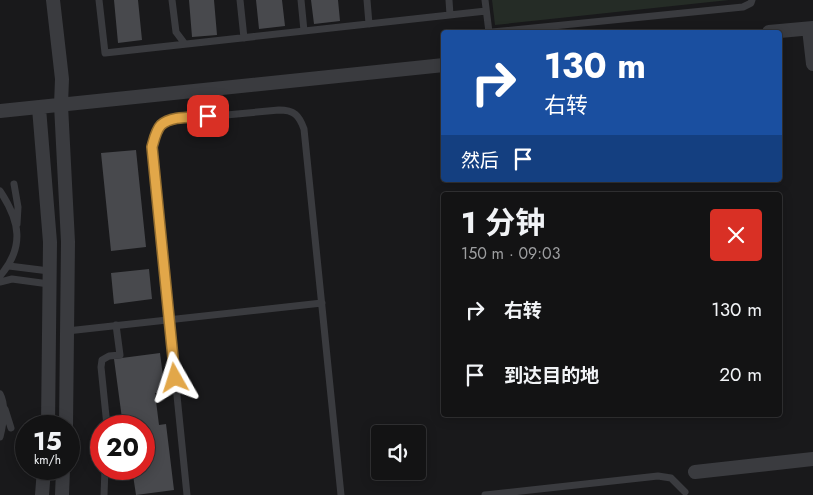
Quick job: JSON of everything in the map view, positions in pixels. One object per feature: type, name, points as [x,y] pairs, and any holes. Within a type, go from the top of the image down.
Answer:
[{"type":"street","points":[[53,0],[62,79],[61,106],[68,242],[66,415]]},
{"type":"street","points":[[782,31],[811,28],[813,64]]},
{"type":"street","points":[[0,111],[441,65]]},
{"type":"street","points":[[39,108],[50,242],[48,415]]},
{"type":"street","points":[[695,472],[813,459]]},
{"type":"street","points":[[42,495],[43,480]]},
{"type":"street","points":[[62,495],[63,480]]},
{"type":"lane","points":[[99,0],[105,53],[486,11]]},
{"type":"lane","points":[[172,0],[176,32],[185,44]]},
{"type":"lane","points":[[240,0],[244,38]]},
{"type":"lane","points":[[300,0],[304,31]]},
{"type":"lane","points":[[366,0],[369,24]]},
{"type":"lane","points":[[449,0],[450,15]]},
{"type":"lane","points":[[485,0],[491,30]]},
{"type":"lane","points":[[511,30],[743,7],[751,3],[752,0]]},
{"type":"lane","points":[[187,495],[152,147],[161,125],[172,120],[279,110],[290,110],[300,117],[304,128],[341,495]]},
{"type":"lane","points":[[0,276],[9,266],[17,247],[18,207],[14,184]]},
{"type":"lane","points":[[0,191],[10,207],[17,232]]},
{"type":"lane","points":[[9,266],[50,278]]},
{"type":"lane","points":[[0,282],[12,279],[50,278]]},
{"type":"lane","points":[[67,330],[322,303]]},
{"type":"lane","points":[[105,415],[101,367],[102,360],[109,356],[120,355],[116,325]]},
{"type":"lane","points":[[1,397],[11,428]]},
{"type":"lane","points":[[0,437],[3,426],[1,397]]},
{"type":"lane","points":[[485,495],[658,476],[671,478],[685,492]]},
{"type":"lane","points":[[104,495],[105,480]]},
{"type":"shaded area","points":[[492,0],[729,0],[495,25]]},
{"type":"building","points":[[114,0],[138,0],[142,40],[118,43]]},
{"type":"building","points":[[189,0],[214,0],[217,35],[192,37]]},
{"type":"building","points":[[256,0],[282,0],[285,26],[259,29]]},
{"type":"building","points":[[311,0],[338,0],[340,21],[314,24]]},
{"type":"building","points":[[136,150],[146,247],[111,251],[101,153]]},
{"type":"building","points":[[149,269],[152,299],[114,304],[111,273]]},
{"type":"building","points":[[160,353],[165,392],[155,393],[159,425],[166,424],[174,490],[136,495],[134,480],[155,480],[155,415],[122,415],[114,359]]},
{"type":"route","points":[[175,378],[152,147],[161,125],[172,120],[208,116]]}]
